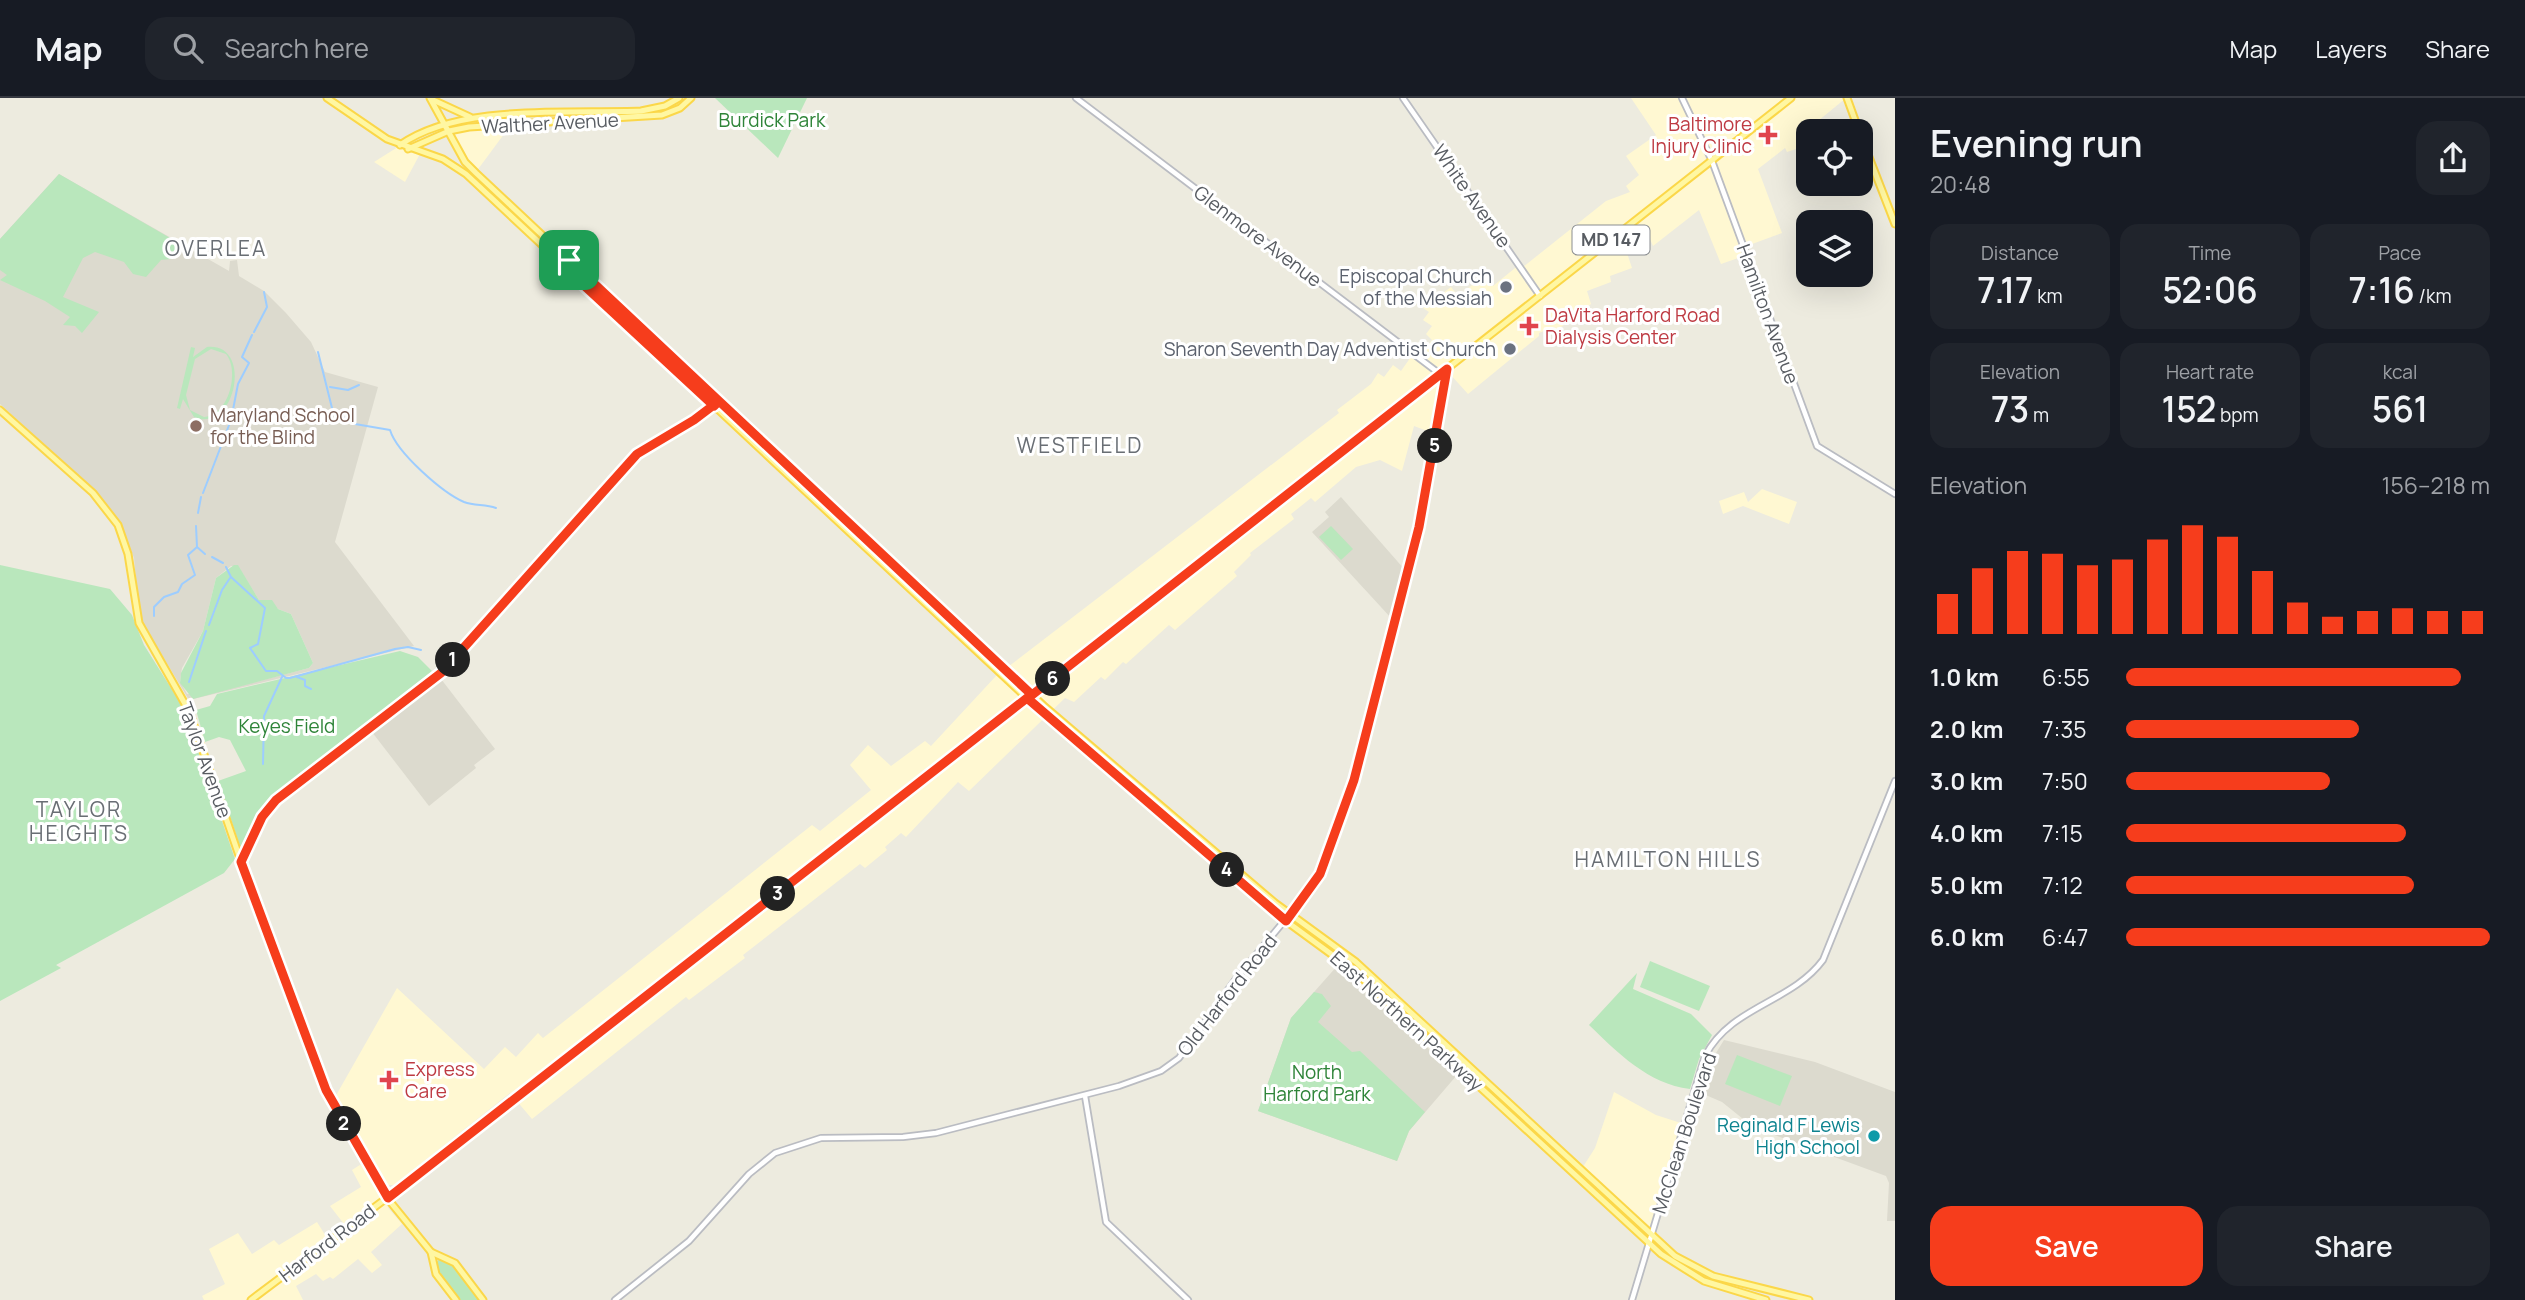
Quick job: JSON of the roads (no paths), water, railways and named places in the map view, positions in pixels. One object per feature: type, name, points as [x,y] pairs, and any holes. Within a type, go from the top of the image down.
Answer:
[{"type":"main road","name":"East Northern Parkway","points":[[327,98],[380,135],[408,149],[443,159],[466,174],[563,266],[717,404]]},
{"type":"main road","name":"Walther Avenue","points":[[400,145],[444,123],[470,117],[641,110],[664,106],[679,98]]},
{"type":"main road","name":"Walther Avenue","points":[[408,149],[449,131],[483,125],[652,117],[674,111],[691,98]]},
{"type":"main road","name":"Harford Road","points":[[251,1300],[388,1198],[1791,98]]},
{"type":"main road","points":[[1847,98],[1855,119]]},
{"type":"main road","name":"East Northern Parkway","points":[[432,99],[465,162],[717,404],[1029,697],[1362,978],[1649,1243],[1696,1278],[1766,1300]]},
{"type":"main road","points":[[432,99],[470,117]]},
{"type":"main road","points":[[1873,167],[1895,224]]},
{"type":"main road","points":[[563,266],[569,260]]},
{"type":"main road","name":"Taylor Avenue","points":[[0,410],[93,493],[118,526],[128,554],[139,623],[187,706],[241,862],[326,1090],[388,1198],[430,1252],[436,1274],[456,1300]]},
{"type":"main road","name":"East Northern Parkway","points":[[1288,918],[1356,962],[1675,1255],[1713,1276],[1809,1300]]},
{"type":"main road","name":"Taylor Avenue","points":[[430,1252],[455,1263],[483,1300]]},
{"type":"street","name":"Glenmore Avenue","points":[[1076,98],[1440,374]]},
{"type":"street","name":"White Avenue","points":[[1403,98],[1540,296]]},
{"type":"street","name":"Hamilton Avenue","points":[[1682,98],[1712,161],[1816,446],[1895,494]]},
{"type":"street","name":"Old Harford Road","points":[[615,1300],[689,1241],[748,1174],[775,1153],[821,1138],[929,1134],[1085,1096],[1151,1076],[1176,1061],[1320,874],[1354,780],[1419,527],[1447,369]]},
{"type":"street","points":[[241,862],[262,817],[276,800],[441,673],[637,454],[717,404]]},
{"type":"street","name":"McClean Boulevard","points":[[1632,1300],[1700,1071],[1711,1045],[1731,1023],[1802,982],[1823,960],[1895,781]]},
{"type":"street","points":[[1085,1096],[1106,1222],[1188,1300]]},
{"type":"waterway","points":[[254,332],[267,307],[264,292]]},
{"type":"waterway","points":[[203,493],[231,420],[238,384],[249,363],[242,357],[252,335]]},
{"type":"waterway","points":[[318,352],[333,412],[355,424],[390,430],[411,461],[445,490],[464,502],[496,508]]},
{"type":"waterway","points":[[330,387],[348,390],[359,385]]},
{"type":"waterway","points":[[198,513],[201,497]]},
{"type":"waterway","points":[[196,526],[197,547],[205,554]]},
{"type":"waterway","points":[[154,616],[154,607],[164,597],[178,592],[182,584],[195,575],[188,555],[197,547]]},
{"type":"waterway","points":[[212,557],[223,563]]},
{"type":"waterway","points":[[226,567],[231,577],[265,608],[258,644],[250,648],[266,671],[277,671],[290,678],[395,649],[408,647],[421,650]]},
{"type":"waterway","points":[[209,625],[222,590],[230,578]]},
{"type":"waterway","points":[[189,682],[206,631]]},
{"type":"waterway","points":[[263,764],[264,716],[282,677]]},
{"type":"waterway","points":[[297,677],[305,680],[305,686],[311,689]]},
{"type":"place","name":"Baltimore Injury Clinic","points":[[1768,135]]},
{"type":"place","name":"Episcopal Church of the Messiah","points":[[1506,287]]},
{"type":"place","name":"DaVita Harford Road Dialysis Center","points":[[1529,326]]},
{"type":"place","name":"Sharon Seventh Day Adventist Church","points":[[1510,349]]},
{"type":"place","name":"Maryland School for the Blind","points":[[196,426]]},
{"type":"place","name":"Express Care","points":[[389,1080]]},
{"type":"place","name":"Reginald F Lewis High School","points":[[1874,1136]]},
{"type":"district","name":"OVERLEA","points":[[216,249]]},
{"type":"district","name":"WESTFIELD","points":[[1080,446]]},
{"type":"district","name":"TAYLOR HEIGHTS","points":[[79,822]]},
{"type":"district","name":"HAMILTON HILLS","points":[[1668,860]]},
{"type":"park label","name":"Burdick Park","points":[[772,120]]},
{"type":"park label","name":"Keyes Field","points":[[287,726]]},
{"type":"park label","name":"North Harford Park","points":[[1317,1083]]}]
